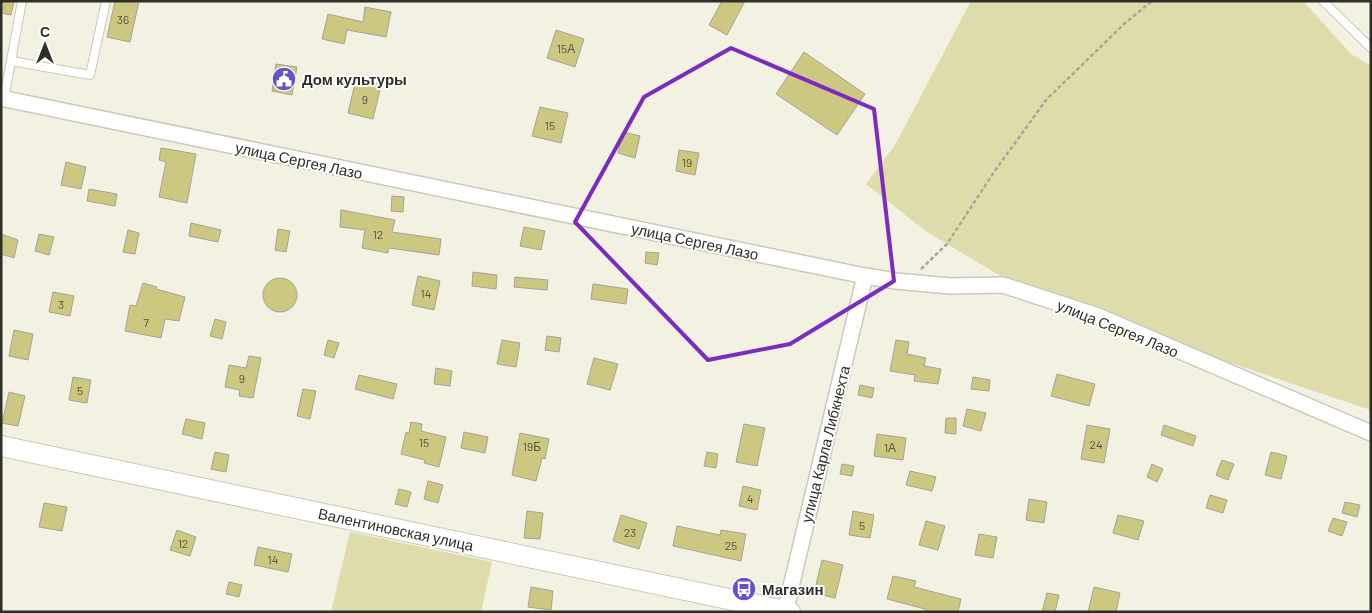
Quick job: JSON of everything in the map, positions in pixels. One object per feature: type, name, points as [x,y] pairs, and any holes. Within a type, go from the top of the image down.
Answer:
[{"type":"main road","name":"Валентиновская улица","points":[[1,446],[786,611]]},
{"type":"street","name":"улица Сергея Лазо","points":[[2,98],[865,276],[950,286],[1003,285],[1098,316],[1371,433]]},
{"type":"street","name":"улица Карла Либкнехта","points":[[786,611],[865,276]]},
{"type":"lane","points":[[2,98],[22,1]]},
{"type":"lane","points":[[11,61],[90,75],[106,1]]},
{"type":"lane","points":[[1323,1],[1371,48]]},
{"type":"path","points":[[896,281],[925,267],[947,244],[994,172],[1046,100],[1124,24],[1152,1]]},
{"type":"highlighted area","points":[[731,48],[874,109],[894,281],[790,344],[708,360],[575,222],[644,97]]},
{"type":"shaded area","points":[[971,1],[1303,1],[1351,54],[1371,66],[1371,410],[1037,298],[927,232],[866,184],[895,145]]},
{"type":"shaded area","points":[[350,532],[492,562],[481,612],[331,612]]},
{"type":"building","points":[[1,1],[14,1],[11,15],[1,13]]},
{"type":"building","points":[[115,1],[139,1],[130,42],[107,37]]},
{"type":"building","points":[[722,1],[745,1],[727,35],[709,25]]},
{"type":"building","points":[[365,7],[391,12],[386,37],[347,30],[344,44],[322,39],[328,14],[363,22]]},
{"type":"building","points":[[556,30],[584,39],[575,67],[547,58]]},
{"type":"building","points":[[804,52],[865,94],[837,135],[776,94]]},
{"type":"building","name":"Дом культуры","points":[[276,64],[297,67],[292,95],[272,91]]},
{"type":"building","points":[[356,79],[381,85],[373,119],[348,113]]},
{"type":"building","points":[[540,107],[568,113],[561,143],[532,136]]},
{"type":"building","points":[[623,132],[640,136],[635,158],[618,153]]},
{"type":"building","points":[[161,148],[196,154],[187,203],[159,197],[166,162],[159,160]]},
{"type":"building","points":[[679,150],[699,153],[695,175],[676,171]]},
{"type":"building","points":[[66,162],[86,167],[81,189],[61,185]]},
{"type":"building","points":[[89,189],[117,194],[115,206],[87,201]]},
{"type":"building","points":[[392,196],[404,197],[403,212],[391,211]]},
{"type":"building","points":[[341,210],[395,220],[392,232],[441,239],[439,255],[389,248],[388,253],[362,248],[365,230],[340,227]]},
{"type":"building","points":[[191,223],[221,230],[218,242],[189,236]]},
{"type":"building","points":[[524,227],[545,231],[541,250],[520,246]]},
{"type":"building","points":[[278,229],[290,231],[286,252],[275,250]]},
{"type":"building","points":[[128,230],[139,233],[135,254],[123,252]]},
{"type":"building","points":[[1,234],[18,240],[14,258],[1,254]]},
{"type":"building","points":[[39,234],[54,237],[49,255],[35,251]]},
{"type":"building","points":[[646,252],[659,253],[657,265],[645,263]]},
{"type":"building","points":[[473,272],[497,275],[496,289],[472,286]]},
{"type":"building","points":[[418,276],[440,281],[434,310],[412,305]]},
{"type":"building","points":[[515,277],[548,280],[547,290],[514,287]]},
{"type":"building","points":[[280,278],[287,279],[292,283],[296,288],[296,302],[292,307],[287,311],[280,312],[273,311],[268,307],[264,302],[263,295],[264,288],[268,283],[273,279]]},
{"type":"building","points":[[143,283],[157,287],[156,289],[185,297],[179,321],[165,319],[161,338],[125,331],[130,305],[136,306]]},
{"type":"building","points":[[593,284],[628,289],[626,304],[591,299]]},
{"type":"building","points":[[53,292],[74,296],[70,316],[49,312]]},
{"type":"building","points":[[215,319],[226,322],[222,339],[210,336]]},
{"type":"building","points":[[14,330],[33,334],[28,360],[9,356]]},
{"type":"building","points":[[547,336],[561,338],[559,352],[545,350]]},
{"type":"building","points":[[328,340],[339,343],[334,358],[324,355]]},
{"type":"building","points":[[502,340],[520,343],[516,367],[497,364]]},
{"type":"building","points":[[896,340],[909,342],[907,354],[926,358],[924,366],[941,369],[938,384],[914,381],[915,375],[890,371]]},
{"type":"building","points":[[249,356],[261,358],[253,398],[239,396],[240,390],[225,387],[229,365],[246,368]]},
{"type":"building","points":[[594,358],[618,364],[610,390],[587,384]]},
{"type":"building","points":[[436,368],[452,371],[450,386],[434,384]]},
{"type":"building","points":[[1057,374],[1095,384],[1089,406],[1051,396]]},
{"type":"building","points":[[359,375],[397,384],[393,399],[355,389]]},
{"type":"building","points":[[73,377],[91,380],[87,403],[69,400]]},
{"type":"building","points":[[973,377],[990,380],[989,391],[971,389]]},
{"type":"building","points":[[860,385],[874,388],[872,398],[858,395]]},
{"type":"building","points":[[303,389],[316,391],[310,419],[297,416]]},
{"type":"building","points":[[9,392],[25,396],[18,426],[2,423]]},
{"type":"building","points":[[967,409],[986,413],[981,431],[963,426]]},
{"type":"building","points":[[946,418],[956,418],[956,434],[945,433]]},
{"type":"building","points":[[186,419],[205,423],[202,439],[182,434]]},
{"type":"building","points":[[411,422],[422,424],[421,431],[446,437],[439,467],[424,463],[425,460],[401,454],[406,432],[409,433]]},
{"type":"building","points":[[744,424],[765,428],[757,466],[736,462]]},
{"type":"building","points":[[1087,425],[1110,429],[1104,463],[1081,459]]},
{"type":"building","points":[[1164,425],[1196,436],[1193,446],[1161,435]]},
{"type":"building","points":[[464,432],[488,437],[485,453],[461,448]]},
{"type":"building","points":[[520,433],[549,439],[545,459],[542,458],[536,481],[512,475]]},
{"type":"building","points":[[877,434],[906,438],[903,460],[874,456]]},
{"type":"building","points":[[215,452],[229,455],[226,472],[211,469]]},
{"type":"building","points":[[707,452],[718,454],[716,468],[704,466]]},
{"type":"building","points":[[1271,452],[1287,456],[1281,479],[1265,475]]},
{"type":"building","points":[[1222,460],[1234,464],[1228,480],[1216,475]]},
{"type":"building","points":[[842,464],[854,466],[852,476],[840,474]]},
{"type":"building","points":[[1152,464],[1163,469],[1157,482],[1147,477]]},
{"type":"building","points":[[910,471],[936,477],[932,491],[906,485]]},
{"type":"building","points":[[428,481],[443,485],[438,503],[424,499]]},
{"type":"building","points":[[743,486],[761,490],[757,510],[739,506]]},
{"type":"building","points":[[399,489],[411,492],[407,507],[395,504]]},
{"type":"building","points":[[1210,495],[1227,500],[1223,513],[1206,508]]},
{"type":"building","points":[[1029,499],[1047,502],[1044,523],[1026,520]]},
{"type":"building","points":[[1345,502],[1360,505],[1357,517],[1342,513]]},
{"type":"building","points":[[44,503],[67,507],[62,531],[39,527]]},
{"type":"building","points":[[527,511],[543,513],[540,539],[524,538]]},
{"type":"building","points":[[853,511],[874,515],[870,538],[849,535]]},
{"type":"building","points":[[621,515],[647,523],[639,549],[613,541]]},
{"type":"building","points":[[1118,515],[1144,521],[1138,540],[1113,533]]},
{"type":"building","points":[[1333,518],[1347,522],[1342,536],[1328,531]]},
{"type":"building","points":[[926,521],[945,526],[938,550],[919,545]]},
{"type":"building","points":[[677,526],[720,535],[721,530],[746,534],[741,561],[673,546]]},
{"type":"building","points":[[177,530],[196,537],[190,556],[170,550]]},
{"type":"building","points":[[979,534],[997,537],[993,558],[975,555]]},
{"type":"building","points":[[258,547],[292,554],[288,572],[254,565]]},
{"type":"building","points":[[822,560],[843,565],[835,598],[814,593]]},
{"type":"building","points":[[893,576],[916,581],[914,587],[961,599],[958,612],[925,612],[925,609],[887,599]]},
{"type":"building","points":[[229,582],[242,585],[239,597],[226,594]]},
{"type":"building","points":[[531,587],[553,591],[551,610],[528,607]]},
{"type":"building","points":[[1094,587],[1120,593],[1116,612],[1088,612]]},
{"type":"building","points":[[1047,593],[1059,595],[1055,612],[1042,612]]},
{"type":"place","name":"Дом культуры","points":[[284,79]]},
{"type":"place","name":"Магазин","points":[[744,589]]}]
